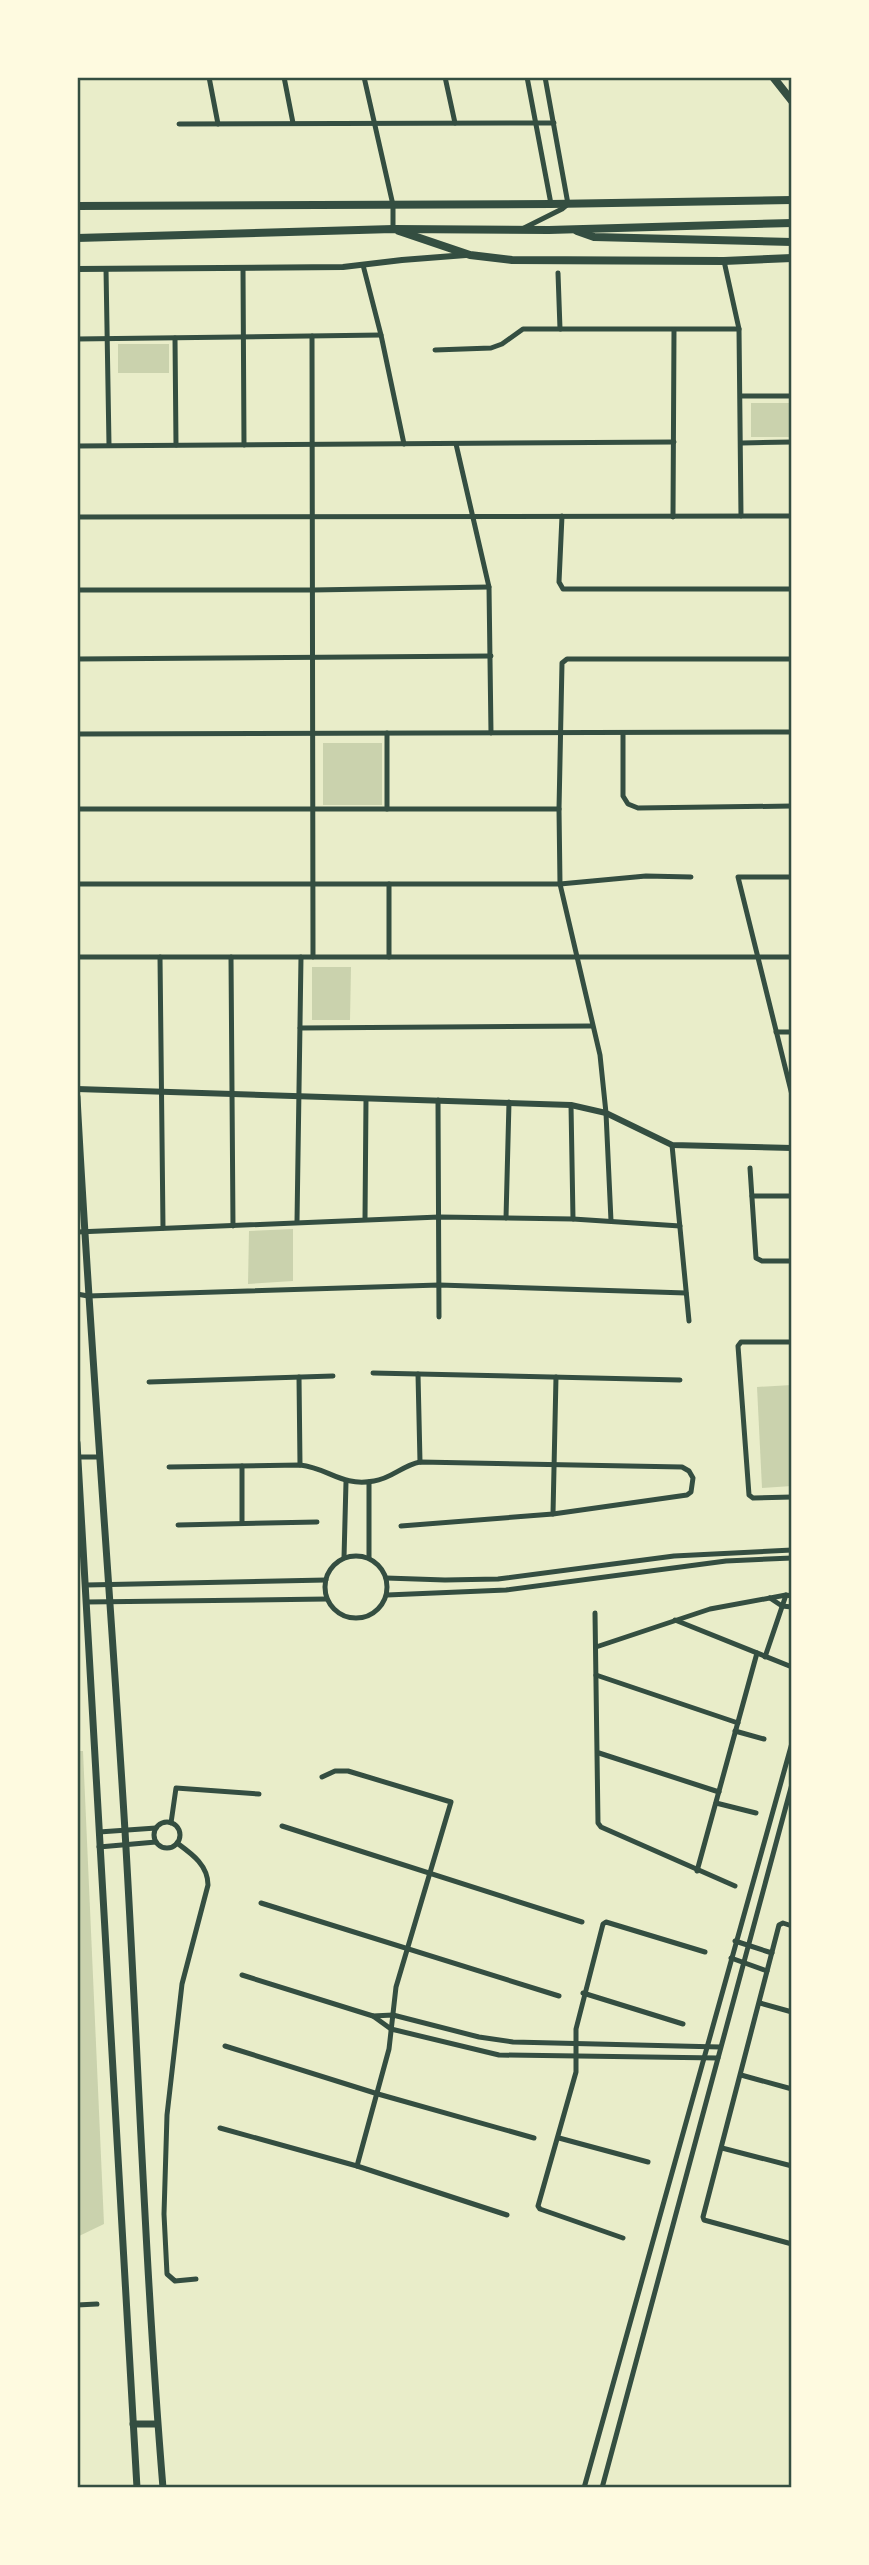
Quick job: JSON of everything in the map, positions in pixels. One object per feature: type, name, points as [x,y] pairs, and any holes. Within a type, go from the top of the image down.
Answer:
[{"type":"main road","points":[[772,77],[792,101]]},
{"type":"main road","points":[[77,206],[568,204],[792,200]]},
{"type":"main road","points":[[77,237],[792,223]]},
{"type":"main road","points":[[393,229],[470,255],[512,260],[724,261],[792,258]]},
{"type":"main road","points":[[571,229],[594,237],[792,242]]},
{"type":"main road","points":[[77,1097],[80,1231],[88,1296],[126,1844],[157,2424],[163,2488]]},
{"type":"main road","points":[[77,1443],[137,2488]]},
{"type":"main road","points":[[133,2424],[157,2424]]},
{"type":"street","points":[[209,77],[218,124]]},
{"type":"street","points":[[284,77],[293,123]]},
{"type":"street","points":[[364,77],[393,205],[393,229]]},
{"type":"street","points":[[445,77],[456,123]]},
{"type":"street","points":[[527,77],[551,204]]},
{"type":"street","points":[[522,229],[568,204],[545,77]]},
{"type":"street","points":[[179,124],[554,123]]},
{"type":"street","points":[[77,270],[363,265],[470,255]]},
{"type":"street","points":[[724,261],[739,329],[741,516]]},
{"type":"street","points":[[363,265],[404,444]]},
{"type":"street","points":[[243,269],[244,445]]},
{"type":"street","points":[[106,270],[109,445]]},
{"type":"street","points":[[558,273],[560,329]]},
{"type":"street","points":[[436,351],[491,348],[502,344],[523,329],[739,329]]},
{"type":"street","points":[[673,517],[674,330]]},
{"type":"street","points":[[77,339],[381,335]]},
{"type":"street","points":[[312,336],[313,957]]},
{"type":"street","points":[[175,338],[176,445]]},
{"type":"street","points":[[741,396],[792,396]]},
{"type":"street","points":[[77,446],[674,442]]},
{"type":"street","points":[[741,443],[792,442]]},
{"type":"street","points":[[457,444],[489,587],[491,733]]},
{"type":"street","points":[[562,516],[559,582],[563,589],[792,589]]},
{"type":"street","points":[[77,517],[792,516]]},
{"type":"street","points":[[77,590],[489,587]]},
{"type":"street","points":[[77,659],[491,656]]},
{"type":"street","points":[[611,1221],[606,1113],[600,1055],[560,884],[562,663],[568,659],[792,659]]},
{"type":"street","points":[[77,734],[792,732]]},
{"type":"street","points":[[387,733],[387,809]]},
{"type":"street","points":[[623,733],[623,796],[628,804],[638,808],[792,806]]},
{"type":"street","points":[[77,809],[559,809]]},
{"type":"street","points":[[77,884],[560,884],[646,876],[691,877]]},
{"type":"street","points":[[792,877],[738,877],[792,1095]]},
{"type":"street","points":[[389,884],[389,957]]},
{"type":"street","points":[[77,957],[792,957]]},
{"type":"street","points":[[160,957],[163,1228]]},
{"type":"street","points":[[231,957],[233,1226]]},
{"type":"street","points":[[297,1222],[301,957]]},
{"type":"street","points":[[300,1028],[592,1026]]},
{"type":"street","points":[[776,1032],[792,1032]]},
{"type":"street","points":[[77,1089],[571,1105],[606,1113],[672,1145],[792,1148]]},
{"type":"street","points":[[365,1219],[366,1099]]},
{"type":"street","points":[[438,1100],[439,1317]]},
{"type":"street","points":[[506,1218],[509,1102]]},
{"type":"street","points":[[571,1105],[573,1219]]},
{"type":"street","points":[[672,1145],[689,1321]]},
{"type":"street","points":[[750,1168],[756,1258],[762,1261],[792,1261]]},
{"type":"street","points":[[752,1195],[792,1196]]},
{"type":"street","points":[[80,1231],[439,1217],[573,1219],[680,1226]]},
{"type":"street","points":[[77,1294],[88,1296],[439,1284],[686,1293]]},
{"type":"street","points":[[792,1342],[741,1342],[738,1346],[749,1495],[753,1498],[792,1497]]},
{"type":"street","points":[[373,1373],[680,1380]]},
{"type":"street","points":[[418,1374],[420,1462]]},
{"type":"street","points":[[149,1382],[333,1376]]},
{"type":"street","points":[[299,1377],[300,1465]]},
{"type":"street","points":[[553,1514],[556,1377]]},
{"type":"street","points":[[77,1457],[99,1457]]},
{"type":"street","points":[[169,1467],[300,1465],[317,1468],[346,1482],[369,1482],[420,1462],[682,1467],[689,1471],[693,1486],[687,1495],[553,1514],[401,1526]]},
{"type":"street","points":[[242,1466],[242,1523]]},
{"type":"street","points":[[344,1558],[346,1482]]},
{"type":"street","points":[[369,1482],[369,1558]]},
{"type":"street","points":[[178,1525],[317,1522]]},
{"type":"street","points":[[386,1578],[498,1578],[674,1556],[792,1550]]},
{"type":"street","points":[[344,1558],[369,1558],[380,1566],[386,1578],[387,1595],[375,1613],[355,1618],[341,1614],[327,1599],[326,1580],[332,1567],[344,1558]]},
{"type":"street","points":[[387,1595],[506,1590],[707,1563],[792,1558]]},
{"type":"street","points":[[86,1585],[326,1580]]},
{"type":"street","points":[[596,1647],[710,1609],[789,1596]]},
{"type":"street","points":[[765,1657],[782,1606],[789,1596]]},
{"type":"street","points":[[770,1598],[782,1606],[792,1607]]},
{"type":"street","points":[[86,1602],[327,1599]]},
{"type":"street","points":[[595,1614],[598,1819],[601,1827],[735,1886]]},
{"type":"street","points":[[675,1620],[792,1667]]},
{"type":"street","points":[[697,1871],[757,1653]]},
{"type":"street","points":[[596,1675],[738,1723]]},
{"type":"street","points":[[735,1731],[764,1739]]},
{"type":"street","points":[[584,2488],[792,1743]]},
{"type":"street","points":[[598,1753],[719,1792]]},
{"type":"street","points":[[322,1777],[335,1771],[348,1771],[450,1801],[396,1987],[390,2044],[357,2165]]},
{"type":"street","points":[[602,2488],[792,1784]]},
{"type":"street","points":[[171,1823],[176,1788],[259,1794]]},
{"type":"street","points":[[716,1803],[756,1813]]},
{"type":"street","points":[[99,1832],[156,1828],[162,1823],[171,1823],[179,1831],[177,1843],[169,1848],[159,1846],[156,1842],[156,1828]]},
{"type":"street","points":[[282,1826],[582,1922]]},
{"type":"street","points":[[100,1847],[156,1842]]},
{"type":"street","points":[[177,1843],[204,1866],[208,1885],[182,1984],[164,2160],[167,2274],[175,2281],[196,2280]]},
{"type":"street","points":[[261,1903],[559,1996]]},
{"type":"street","points":[[623,2238],[538,2208],[576,2072],[576,2029],[583,1993],[603,1924],[606,1922],[705,1952]]},
{"type":"street","points":[[792,1926],[783,1923],[779,1925],[704,2220],[792,2244]]},
{"type":"street","points":[[735,1941],[772,1953]]},
{"type":"street","points":[[731,1958],[767,1971]]},
{"type":"street","points":[[242,1975],[373,2016],[391,2029],[489,2054],[718,2058]]},
{"type":"street","points":[[583,1993],[683,2024]]},
{"type":"street","points":[[760,2003],[792,2012]]},
{"type":"street","points":[[373,2016],[393,2015],[487,2039],[576,2045],[720,2047]]},
{"type":"street","points":[[225,2046],[378,2094],[534,2138]]},
{"type":"street","points":[[741,2075],[792,2089]]},
{"type":"street","points":[[220,2128],[357,2165],[507,2215]]},
{"type":"street","points":[[559,2138],[648,2162]]},
{"type":"street","points":[[722,2148],[792,2166]]},
{"type":"street","points":[[640,2292],[653,2296]]},
{"type":"street","points":[[77,2305],[97,2304]]},
{"type":"green space","points":[[118,344],[169,344],[169,373],[118,373]]},
{"type":"green space","points":[[751,403],[792,403],[792,437],[751,437]]},
{"type":"green space","points":[[323,743],[382,743],[382,805],[323,805]]},
{"type":"green space","points":[[312,967],[351,967],[350,1020],[312,1020]]},
{"type":"green space","points":[[293,1229],[293,1281],[248,1284],[249,1231]]},
{"type":"green space","points":[[792,1385],[792,1486],[762,1488],[757,1387]]},
{"type":"green space","points":[[77,1751],[83,1751],[104,2224],[77,2237]]}]
